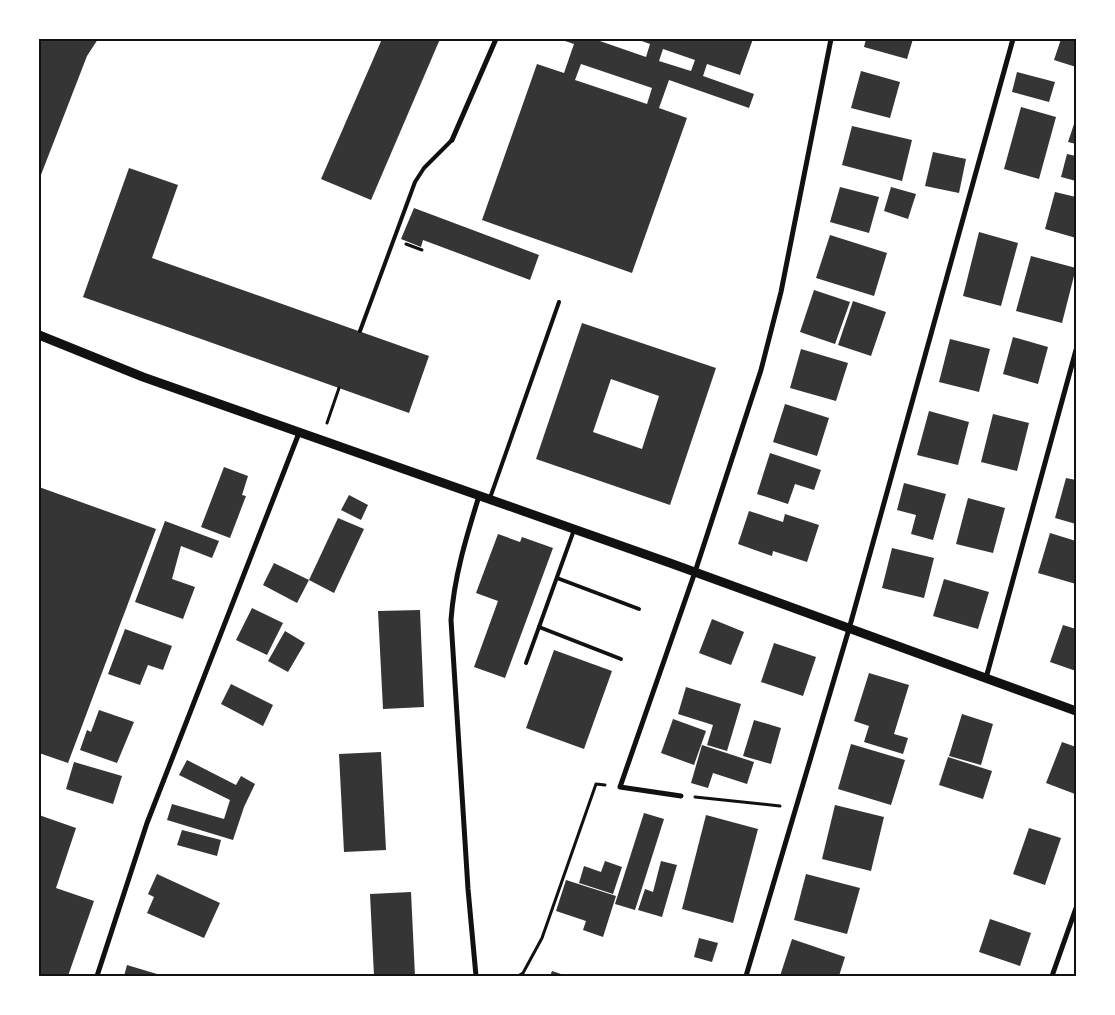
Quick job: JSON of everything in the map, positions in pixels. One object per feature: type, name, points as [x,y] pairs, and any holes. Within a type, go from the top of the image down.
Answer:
[{"type":"street","points":[[452,140],[496,39]]},
{"type":"street","points":[[682,796],[620,787],[695,572],[751,403],[772,327],[831,39]]},
{"type":"street","points":[[746,976],[849,629],[1013,39]]},
{"type":"street","points":[[39,335],[108,364],[695,572],[1076,711]]},
{"type":"street","points":[[986,678],[1076,350]]},
{"type":"street","points":[[97,976],[147,823],[299,433]]},
{"type":"street","points":[[476,976],[468,889],[451,620],[453,591],[461,552],[479,496]]},
{"type":"street","points":[[1052,976],[1076,908]]},
{"type":"lane","points":[[360,331],[415,182],[424,168],[452,140]]},
{"type":"lane","points":[[489,500],[560,302]]},
{"type":"lane","points":[[526,663],[574,530]]},
{"type":"lane","points":[[557,578],[639,609]]},
{"type":"lane","points":[[539,627],[621,659]]},
{"type":"path","points":[[321,440],[339,388]]},
{"type":"path","points":[[518,976],[523,973],[542,938],[596,784],[620,787]]},
{"type":"path","points":[[682,796],[796,808]]},
{"type":"building","points":[[39,39],[98,39],[87,56],[39,180]]},
{"type":"building","points":[[382,39],[440,39],[371,200],[321,179]]},
{"type":"building","points":[[559,39],[594,39],[646,57],[650,44],[636,39],[753,39],[740,75],[707,64],[703,76],[754,94],[749,108],[669,80],[659,108],[687,118],[632,273],[482,220],[537,64],[564,73],[574,44]],"holes":[[[663,49],[695,60],[691,71],[659,61]],[[581,64],[652,88],[647,104],[575,80]]]},
{"type":"building","points":[[866,39],[913,39],[907,59],[864,47]]},
{"type":"building","points":[[1061,39],[1076,39],[1076,67],[1054,60]]},
{"type":"building","points":[[861,71],[900,82],[890,118],[851,108]]},
{"type":"building","points":[[1017,72],[1055,82],[1049,102],[1012,92]]},
{"type":"building","points":[[1021,107],[1056,117],[1039,179],[1004,169]]},
{"type":"building","points":[[1076,118],[1076,144],[1068,142]]},
{"type":"building","points":[[852,126],[912,140],[902,181],[842,165]]},
{"type":"building","points":[[933,152],[966,159],[959,193],[925,186]]},
{"type":"building","points":[[1067,154],[1076,156],[1076,181],[1061,177]]},
{"type":"building","points":[[129,168],[178,185],[152,258],[429,356],[409,413],[83,297]]},
{"type":"building","points":[[840,187],[879,197],[869,233],[830,222]]},
{"type":"building","points":[[891,187],[916,194],[908,219],[884,211]]},
{"type":"building","points":[[1055,192],[1076,197],[1076,238],[1045,229]]},
{"type":"building","points":[[414,208],[539,255],[530,280],[423,240],[421,247],[401,239]]},
{"type":"building","points":[[979,232],[1018,243],[1001,306],[963,296]]},
{"type":"building","points":[[830,235],[887,253],[874,296],[816,278]]},
{"type":"building","points":[[1031,256],[1076,268],[1062,323],[1016,311]]},
{"type":"building","points":[[814,290],[850,302],[835,344],[800,332]]},
{"type":"building","points":[[853,301],[886,312],[871,356],[838,345]]},
{"type":"building","points":[[582,323],[716,368],[670,505],[536,459]],"holes":[[[611,379],[659,396],[642,449],[593,432]]]},
{"type":"building","points":[[1013,337],[1048,347],[1038,384],[1003,374]]},
{"type":"building","points":[[950,339],[990,349],[979,392],[939,382]]},
{"type":"building","points":[[801,349],[848,363],[836,401],[790,388]]},
{"type":"building","points":[[785,404],[829,418],[817,456],[773,442]]},
{"type":"building","points":[[929,411],[969,422],[958,465],[917,455]]},
{"type":"building","points":[[993,414],[1029,423],[1017,471],[981,462]]},
{"type":"building","points":[[770,453],[821,470],[814,490],[795,484],[788,504],[757,494]]},
{"type":"building","points":[[224,467],[248,476],[242,495],[246,496],[230,538],[201,527]]},
{"type":"building","points":[[1066,478],[1076,480],[1076,524],[1055,518]]},
{"type":"building","points":[[904,483],[946,494],[933,540],[911,534],[916,515],[897,510]]},
{"type":"building","points":[[39,487],[156,529],[68,763],[39,753]]},
{"type":"building","points":[[349,495],[368,505],[361,520],[341,510]]},
{"type":"building","points":[[968,498],[1005,508],[993,553],[956,544]]},
{"type":"building","points":[[749,511],[783,522],[785,514],[819,525],[807,562],[773,551],[772,556],[738,544]]},
{"type":"building","points":[[338,518],[364,529],[334,593],[309,580]]},
{"type":"building","points":[[165,521],[219,541],[212,558],[181,546],[172,579],[195,587],[183,619],[135,602]]},
{"type":"building","points":[[1050,533],[1076,541],[1076,584],[1038,573]]},
{"type":"building","points":[[498,534],[520,542],[522,537],[553,548],[505,678],[474,667],[498,601],[476,593]]},
{"type":"building","points":[[892,548],[934,558],[924,598],[882,588]]},
{"type":"building","points":[[274,563],[309,580],[297,603],[263,585]]},
{"type":"building","points":[[944,579],[989,592],[978,629],[933,616]]},
{"type":"building","points":[[252,608],[283,623],[267,655],[236,640]]},
{"type":"building","points":[[420,610],[424,707],[383,709],[378,611]]},
{"type":"building","points":[[712,619],[744,632],[731,665],[699,653]]},
{"type":"building","points":[[1063,625],[1076,629],[1076,671],[1050,662]]},
{"type":"building","points":[[125,629],[172,646],[163,670],[148,665],[140,685],[108,674]]},
{"type":"building","points":[[285,631],[305,643],[288,672],[268,661]]},
{"type":"building","points":[[774,643],[816,657],[803,696],[761,682]]},
{"type":"building","points":[[554,650],[612,671],[584,749],[526,728]]},
{"type":"building","points":[[869,673],[909,685],[894,734],[908,738],[903,754],[864,742],[869,726],[854,721]]},
{"type":"building","points":[[231,684],[273,705],[263,726],[221,704]]},
{"type":"building","points":[[686,687],[741,704],[727,751],[707,745],[713,725],[678,714]]},
{"type":"building","points":[[99,710],[134,722],[117,763],[80,750],[87,730],[91,732]]},
{"type":"building","points":[[962,714],[993,724],[981,765],[949,756]]},
{"type":"building","points":[[673,719],[706,731],[694,765],[661,753]]},
{"type":"building","points":[[754,720],[781,728],[771,764],[743,756]]},
{"type":"building","points":[[1062,742],[1076,747],[1075,794],[1046,783]]},
{"type":"building","points":[[851,744],[905,760],[891,805],[838,789]]},
{"type":"building","points":[[702,745],[754,762],[747,784],[713,773],[708,788],[691,783]]},
{"type":"building","points":[[381,752],[386,850],[344,852],[339,754]]},
{"type":"building","points":[[948,757],[992,771],[983,799],[939,785]]},
{"type":"building","points":[[187,760],[236,785],[241,776],[255,784],[244,807],[233,840],[167,820],[172,804],[224,819],[230,800],[179,775]]},
{"type":"building","points":[[74,762],[122,776],[113,804],[66,789]]},
{"type":"building","points":[[835,805],[884,817],[871,871],[822,859]]},
{"type":"building","points":[[644,813],[664,819],[635,910],[615,904]]},
{"type":"building","points":[[39,815],[76,828],[56,888],[94,901],[68,976],[39,976]]},
{"type":"building","points":[[706,815],[758,829],[733,923],[682,909]]},
{"type":"building","points":[[1029,828],[1061,838],[1045,885],[1013,874]]},
{"type":"building","points":[[182,830],[221,840],[217,856],[177,845]]},
{"type":"building","points":[[605,861],[622,867],[613,894],[579,883],[584,866],[601,872]]},
{"type":"building","points":[[661,861],[677,865],[662,917],[638,910],[645,889],[653,892]]},
{"type":"building","points":[[157,874],[220,903],[204,938],[147,913],[154,897],[148,894]]},
{"type":"building","points":[[806,874],[860,888],[847,934],[794,920]]},
{"type":"building","points":[[566,880],[616,896],[603,937],[583,930],[586,921],[556,911]]},
{"type":"building","points":[[411,892],[415,976],[374,976],[370,894]]},
{"type":"building","points":[[990,919],[1031,933],[1020,966],[979,952]]},
{"type":"building","points":[[699,938],[718,943],[712,962],[694,957]]},
{"type":"building","points":[[792,939],[845,957],[839,976],[780,976]]},
{"type":"building","points":[[127,965],[157,974],[156,976],[124,976]]},
{"type":"building","points":[[552,971],[567,976],[550,976]]}]
